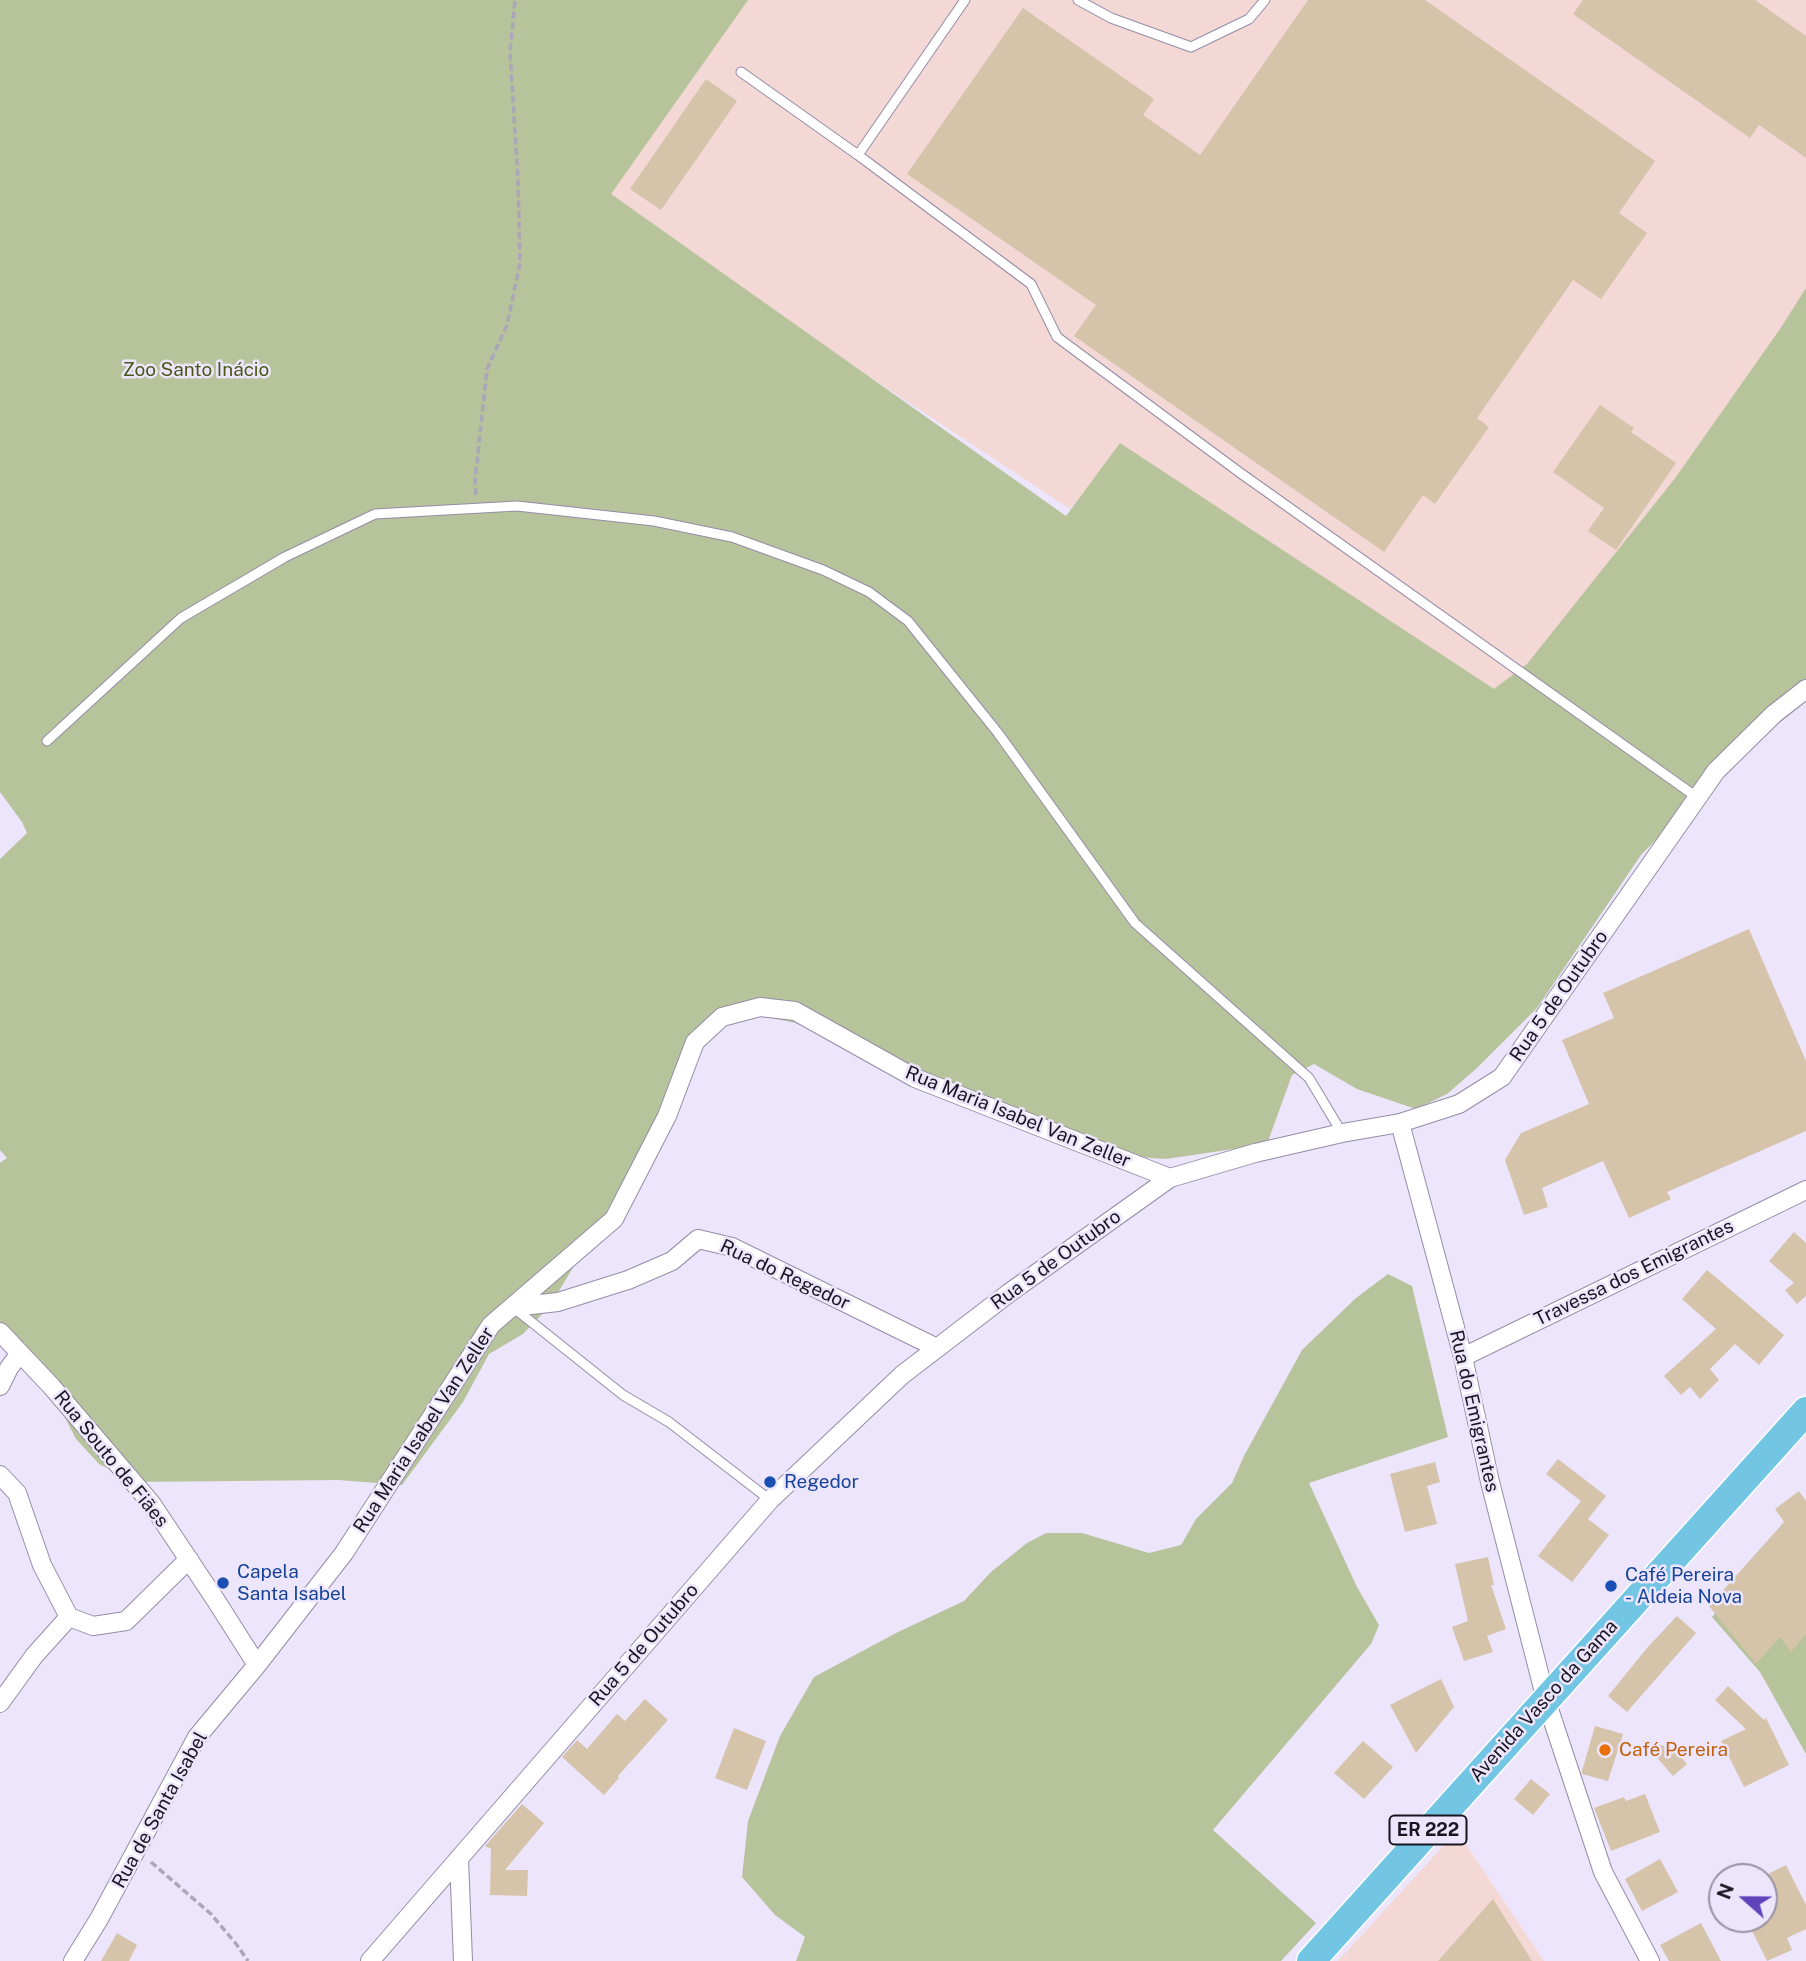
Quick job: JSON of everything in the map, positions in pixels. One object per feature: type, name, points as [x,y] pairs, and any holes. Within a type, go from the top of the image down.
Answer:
[{"type":"main road","name":"Avenida Vasco da Gama","points":[[1311,1961],[1806,1411]]},
{"type":"street","name":"Rua 5 de Outubro","points":[[370,1961],[770,1500],[902,1374],[1009,1293],[1170,1178],[1255,1153],[1400,1123],[1459,1104],[1502,1077],[1716,771],[1774,714],[1806,689]]},
{"type":"street","name":"Rua Maria Isabel Van Zeller","points":[[257,1665],[344,1553],[491,1325],[614,1219],[667,1116],[695,1042],[722,1017],[760,1007],[795,1012],[915,1078],[1170,1178]]},
{"type":"street","name":"Rua do Emigrantes","points":[[1400,1123],[1463,1357],[1490,1482],[1546,1700],[1603,1872],[1650,1961]]},
{"type":"street","name":"Travessa dos Emigrantes","points":[[1463,1357],[1806,1190]]},
{"type":"street","name":"Rua do Regedor","points":[[513,1307],[558,1302],[628,1280],[672,1261],[698,1239],[732,1247],[937,1348]]},
{"type":"street","name":"Rua Souto de Fiães","points":[[0,1332],[150,1503],[257,1665]]},
{"type":"street","points":[[0,1387],[20,1353]]},
{"type":"street","points":[[0,1475],[17,1493],[42,1565],[69,1617],[93,1626],[125,1621],[188,1559]]},
{"type":"street","points":[[0,1703],[34,1656],[69,1617]]},
{"type":"street","name":"Rua de Santa Isabel","points":[[73,1961],[99,1919],[197,1737],[257,1665]]},
{"type":"street","points":[[458,1858],[463,1961]]},
{"type":"lane","points":[[858,155],[965,0]]},
{"type":"lane","points":[[1078,0],[1111,18],[1191,47],[1249,19],[1265,0]]},
{"type":"lane","points":[[741,72],[1031,284],[1057,337],[1239,472],[1698,798]]},
{"type":"lane","points":[[47,741],[181,618],[285,557],[375,514],[517,506],[654,521],[732,537],[823,570],[869,592],[908,621],[998,733],[1135,923],[1309,1078],[1342,1133]]},
{"type":"lane","points":[[513,1307],[623,1395],[669,1422],[770,1500]]},
{"type":"path","points":[[477,507],[475,481],[487,369],[507,325],[520,263],[510,52],[515,0]]},
{"type":"path","points":[[137,1849],[211,1914],[248,1961]]},
{"type":"shaded area","points":[[699,0],[1806,0],[1806,292],[1565,770],[1118,454],[1070,509],[723,280],[583,177]]},
{"type":"shaded area","points":[[1457,1831],[1544,1961],[1338,1961]]},
{"type":"green space","name":"Zoo Santo Inácio","points":[[0,0],[748,0],[611,194],[1066,516],[1120,443],[1494,689],[1527,664],[1676,477],[1806,288],[1806,702],[1742,752],[1641,855],[1537,1008],[1447,1094],[1416,1109],[1357,1089],[1314,1064],[1292,1075],[1267,1144],[1166,1159],[1091,1154],[842,1040],[796,1023],[752,1014],[704,1035],[616,1196],[550,1306],[523,1334],[489,1354],[463,1402],[402,1485],[338,1480],[133,1482],[99,1464],[76,1439],[59,1406],[0,1336],[0,1163],[7,1158],[0,1150],[0,859],[27,833],[0,792]]},
{"type":"green space","points":[[1388,1274],[1412,1286],[1448,1437],[1309,1483],[1357,1587],[1379,1625],[1371,1644],[1213,1830],[1316,1923],[1281,1961],[796,1961],[805,1937],[775,1915],[742,1877],[748,1821],[780,1736],[814,1677],[898,1632],[964,1601],[991,1572],[1027,1543],[1046,1533],[1082,1533],[1149,1553],[1181,1545],[1196,1519],[1232,1483],[1302,1350],[1356,1298]]},
{"type":"green space","points":[[1779,1537],[1806,1590],[1806,1754],[1760,1672],[1712,1617]]},
{"type":"building","points":[[1308,0],[1425,0],[1655,161],[1619,213],[1647,233],[1601,299],[1573,280],[1477,418],[1489,427],[1435,504],[1423,495],[1384,552],[1074,336],[1096,305],[907,174],[1023,8],[1154,99],[1143,115],[1200,155]]},
{"type":"building","points":[[1583,0],[1755,0],[1806,36],[1806,158],[1759,125],[1750,138],[1573,14]]},
{"type":"building","points":[[706,79],[737,101],[661,210],[630,189]]},
{"type":"building","points":[[1600,405],[1634,428],[1631,432],[1676,463],[1616,550],[1588,531],[1604,508],[1553,472]]},
{"type":"building","points":[[1749,929],[1806,1061],[1806,1131],[1667,1192],[1671,1199],[1629,1218],[1603,1161],[1542,1188],[1548,1207],[1524,1215],[1505,1160],[1521,1133],[1589,1104],[1562,1040],[1614,1018],[1603,993]]},
{"type":"building","points":[[1794,1232],[1806,1243],[1806,1296],[1797,1304],[1785,1290],[1794,1283],[1769,1261]]},
{"type":"building","points":[[1707,1270],[1784,1335],[1759,1365],[1735,1344],[1710,1369],[1719,1380],[1700,1399],[1690,1387],[1681,1395],[1664,1376],[1716,1329],[1682,1299]]},
{"type":"building","points":[[1558,1459],[1606,1496],[1588,1519],[1609,1535],[1572,1582],[1538,1556],[1581,1501],[1546,1474]]},
{"type":"building","points":[[1435,1462],[1440,1482],[1427,1486],[1437,1524],[1405,1532],[1390,1474]]},
{"type":"building","points":[[1799,1491],[1806,1501],[1806,1634],[1791,1652],[1780,1637],[1756,1664],[1709,1606],[1784,1522],[1775,1509]]},
{"type":"building","points":[[1488,1557],[1494,1585],[1491,1585],[1506,1629],[1487,1636],[1493,1652],[1464,1661],[1452,1627],[1468,1621],[1455,1564]]},
{"type":"building","points":[[1677,1616],[1696,1633],[1627,1712],[1608,1696]]},
{"type":"building","points":[[1441,1679],[1454,1707],[1416,1753],[1390,1705]]},
{"type":"building","points":[[1728,1686],[1764,1720],[1766,1718],[1789,1765],[1744,1787],[1721,1741],[1746,1729],[1715,1700]]},
{"type":"building","points":[[645,1699],[668,1720],[604,1795],[562,1757],[577,1740],[587,1749],[617,1714],[625,1721]]},
{"type":"building","points":[[1595,1726],[1623,1734],[1608,1781],[1582,1774]]},
{"type":"building","points":[[734,1728],[766,1741],[747,1790],[715,1778]]},
{"type":"building","points":[[1642,1740],[1674,1749],[1687,1764],[1673,1776]]},
{"type":"building","points":[[1363,1741],[1393,1767],[1364,1799],[1334,1773]]},
{"type":"building","points":[[1531,1779],[1550,1794],[1533,1815],[1514,1799]]},
{"type":"building","points":[[1645,1794],[1660,1832],[1611,1851],[1594,1808],[1624,1797],[1626,1801]]},
{"type":"building","points":[[522,1804],[544,1823],[505,1870],[528,1870],[527,1896],[490,1895],[491,1849],[485,1846]]},
{"type":"building","points":[[1660,1859],[1678,1892],[1642,1911],[1625,1879]]},
{"type":"building","points":[[1786,1865],[1806,1905],[1806,1929],[1787,1938],[1792,1950],[1767,1961],[1753,1933],[1778,1933],[1778,1869]]},
{"type":"building","points":[[1493,1899],[1532,1961],[1438,1961]]},
{"type":"building","points":[[1701,1923],[1721,1961],[1669,1961],[1660,1945]]},
{"type":"building","points":[[117,1933],[137,1945],[129,1961],[101,1961]]},
{"type":"place","name":"Regedor","points":[[770,1482]]},
{"type":"place","name":"Capela Santa Isabel","points":[[223,1583]]},
{"type":"place","name":"Café Pereira - Aldeia Nova","points":[[1611,1586]]},
{"type":"place","name":"Café Pereira","points":[[1605,1750]]}]
